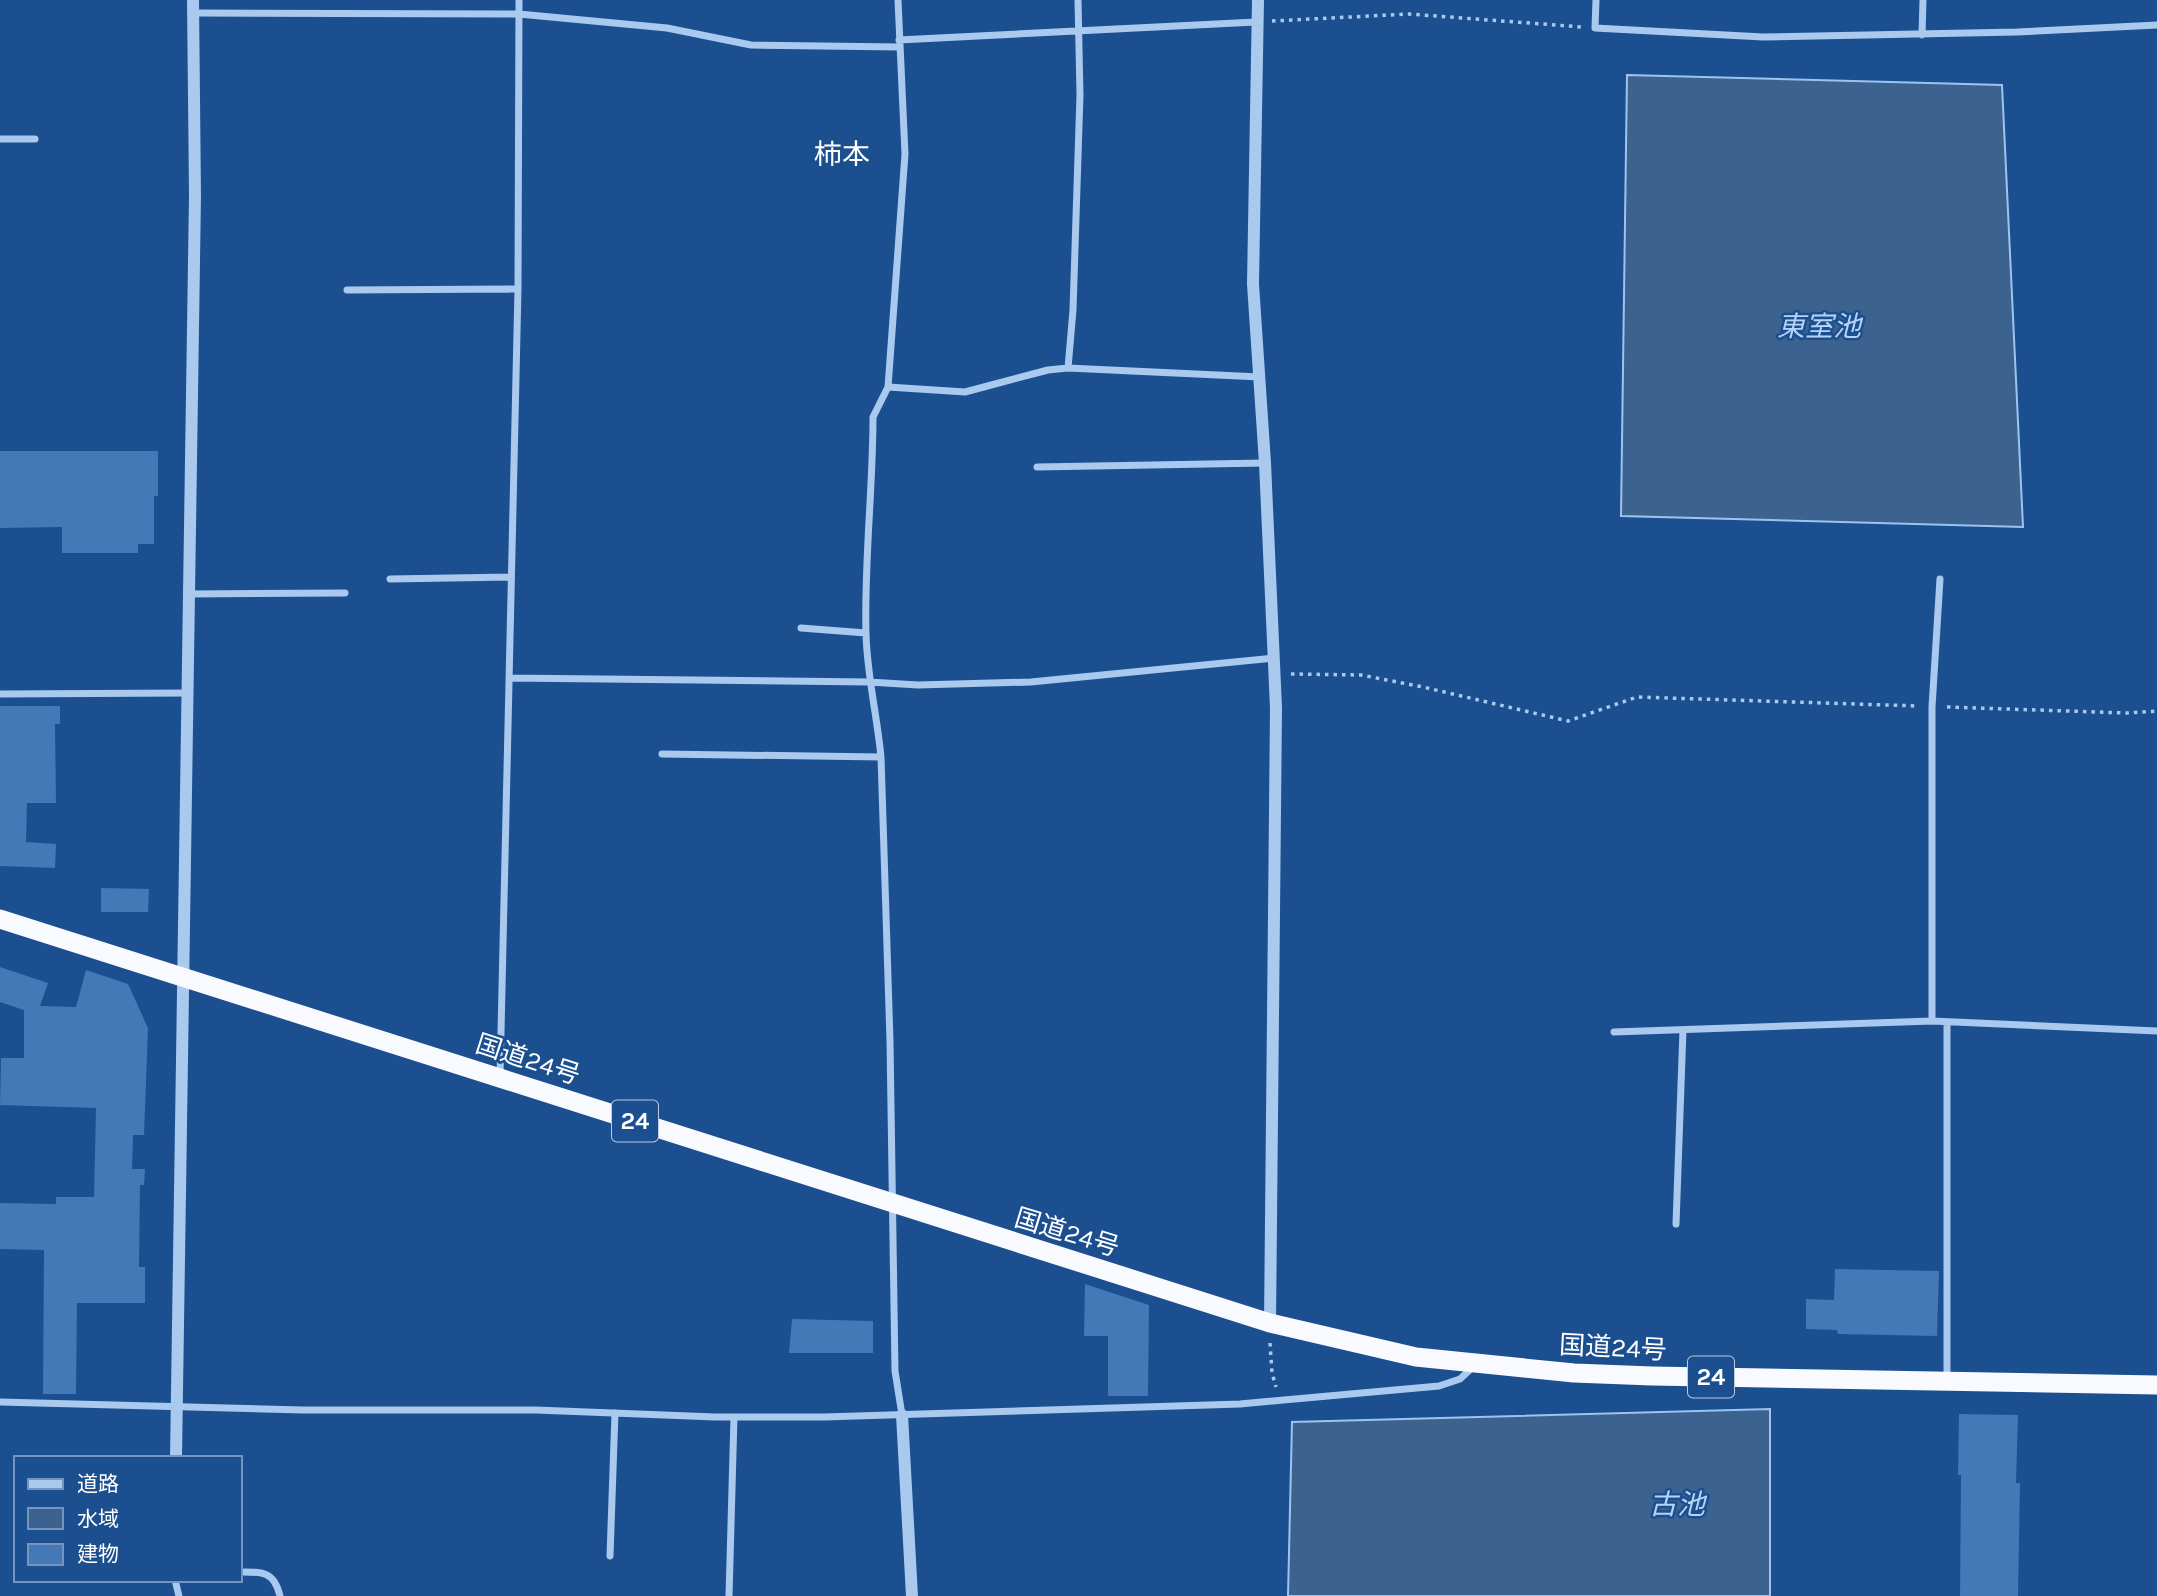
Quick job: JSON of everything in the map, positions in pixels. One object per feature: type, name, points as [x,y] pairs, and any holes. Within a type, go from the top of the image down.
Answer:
[{"type":"highway","name":"国道24号","points":[[0,919],[1270,1324],[1416,1357],[1574,1373],[1652,1376],[2157,1385]]},
{"type":"street","points":[[500,1077],[518,289],[519,0]]},
{"type":"street","points":[[898,0],[905,154],[888,387],[873,417],[866,632],[869,682],[878,721],[881,757],[895,1371],[902,1415],[912,1596]]},
{"type":"street","points":[[1068,368],[1073,310],[1080,108],[1078,0]]},
{"type":"street","points":[[1258,0],[1253,284],[1275,658],[1270,1324]]},
{"type":"street","points":[[1596,0],[1595,28],[1763,37],[1922,35],[2157,25]]},
{"type":"street","points":[[1922,35],[1923,0]]},
{"type":"street","points":[[176,1456],[195,195],[193,7],[519,14],[667,28],[751,45],[900,43],[1078,29],[1256,22]]},
{"type":"street","points":[[0,139],[35,139]]},
{"type":"street","points":[[347,290],[518,289]]},
{"type":"street","points":[[888,387],[965,392],[1048,369],[1068,368],[1260,377]]},
{"type":"street","points":[[1037,467],[1265,463]]},
{"type":"street","points":[[390,579],[511,577]]},
{"type":"street","points":[[1932,1021],[1932,707],[1940,579]]},
{"type":"street","points":[[187,594],[345,593]]},
{"type":"street","points":[[801,628],[866,632]]},
{"type":"street","points":[[509,678],[869,682],[918,685],[1031,682],[1275,658]]},
{"type":"street","points":[[0,694],[187,693]]},
{"type":"street","points":[[662,754],[881,757]]},
{"type":"street","points":[[1614,1032],[1932,1021],[2157,1031]]},
{"type":"street","points":[[1947,1022],[1947,1380]]},
{"type":"street","points":[[1676,1224],[1683,1030]]},
{"type":"street","points":[[0,1402],[303,1410],[536,1410],[734,1417],[902,1415],[1282,1401],[1439,1386],[1460,1379],[1477,1364]]},
{"type":"street","points":[[610,1556],[615,1413]]},
{"type":"street","points":[[729,1596],[734,1417]]},
{"type":"street","points":[[242,1572],[260,1572],[270,1576],[277,1583],[280,1596]]},
{"type":"path","points":[[1256,22],[1409,14],[1595,28]]},
{"type":"path","points":[[1275,673],[1361,675],[1568,721],[1637,697],[2127,713],[2157,711]]},
{"type":"path","points":[[1270,1324],[1272,1373],[1282,1401]]},
{"type":"water","name":"東室池","points":[[1627,75],[2002,85],[2023,527],[1621,516]]},
{"type":"water","name":"古池","points":[[1770,1409],[1770,1596],[1288,1596],[1292,1422]]},
{"type":"building","points":[[0,451],[158,451],[154,544],[138,544],[138,553],[62,553],[62,527],[0,528]]},
{"type":"building","points":[[0,706],[60,706],[60,724],[55,724],[56,803],[27,803],[26,842],[56,844],[55,868],[0,866]]},
{"type":"building","points":[[101,888],[149,889],[148,912],[101,912]]},
{"type":"building","points":[[0,967],[48,983],[40,1006],[76,1007],[86,970],[128,984],[148,1028],[144,1135],[133,1135],[132,1169],[145,1169],[144,1185],[140,1185],[139,1267],[145,1267],[145,1303],[77,1303],[76,1394],[43,1394],[44,1250],[0,1249],[0,1203],[56,1204],[56,1197],[94,1197],[96,1108],[0,1105],[1,1058],[24,1058],[24,1010],[0,1002]]},
{"type":"building","points":[[1835,1269],[1939,1271],[1937,1336],[1838,1334],[1837,1330],[1806,1329],[1806,1299],[1834,1300]]},
{"type":"building","points":[[1085,1284],[1149,1305],[1148,1396],[1108,1396],[1108,1336],[1084,1336]]},
{"type":"building","points":[[792,1319],[873,1321],[873,1353],[789,1353]]},
{"type":"building","points":[[1959,1414],[2018,1415],[2018,1596],[1960,1596]]},
{"type":"district","name":"柿本","points":[[842,154]]}]
